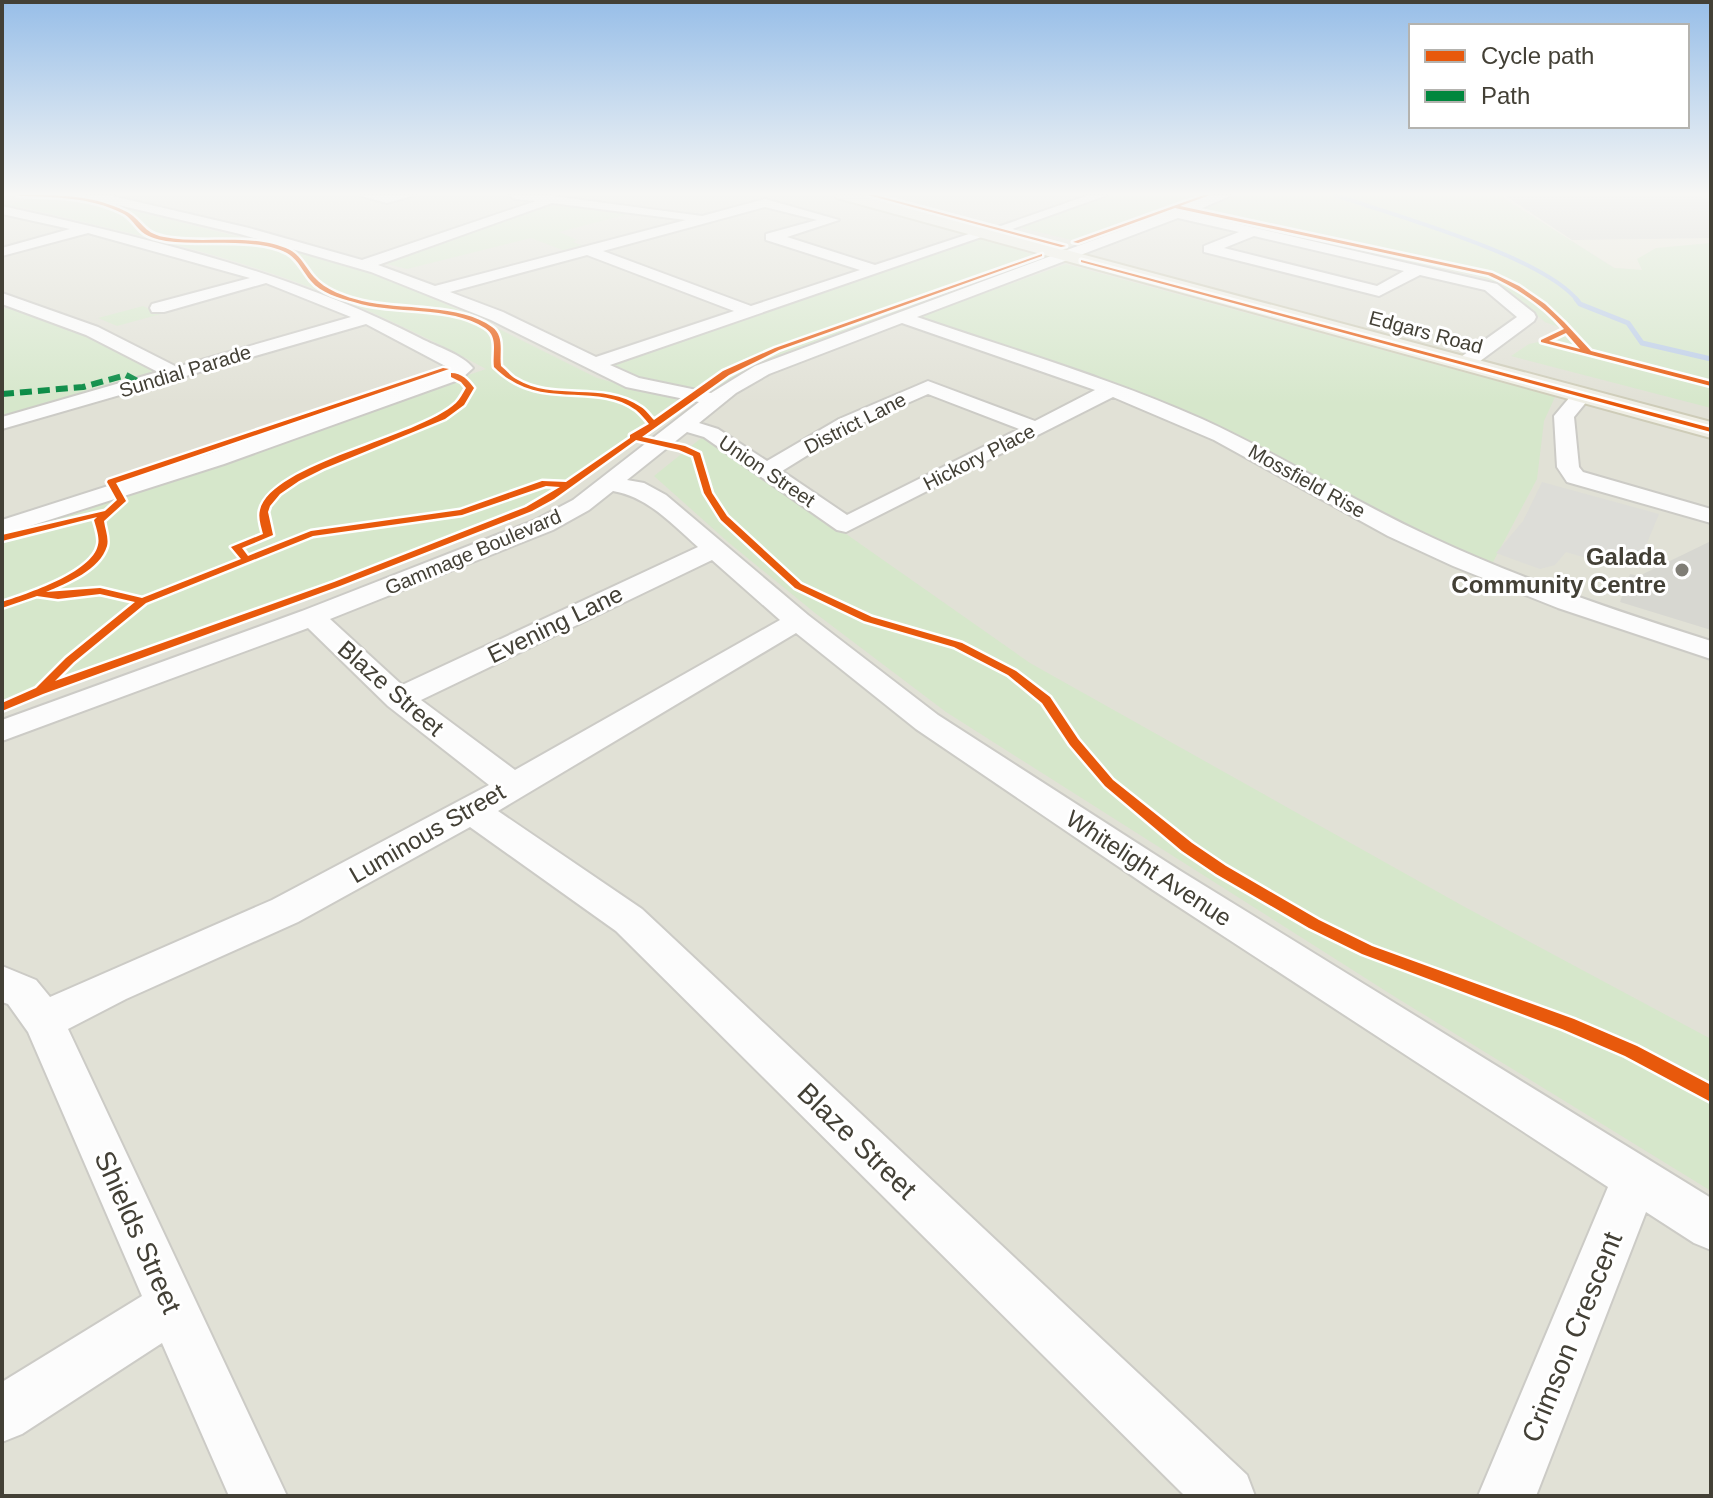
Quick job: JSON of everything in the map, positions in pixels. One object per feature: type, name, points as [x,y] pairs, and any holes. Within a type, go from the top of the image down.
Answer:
[{"type":"main road","name":"Edgars Road","points":[[1116,265],[1470,360],[1711,419]]},
{"type":"main road","name":"Edgars Road","points":[[1470,360],[1711,430]]},
{"type":"street","points":[[2,528],[216,459],[463,370],[460,364],[368,318],[267,278],[223,265]]},
{"type":"street","points":[[363,265],[519,326],[642,385],[716,400]]},
{"type":"street","points":[[435,291],[532,265]]},
{"type":"street","points":[[626,265],[751,312]]},
{"type":"street","points":[[859,265],[875,270]]},
{"type":"street","points":[[594,364],[890,265]]},
{"type":"street","name":"Gammage Boulevard","points":[[2,731],[312,617],[544,525],[581,505],[716,400],[762,370],[1045,265]]},
{"type":"street","points":[[1273,265],[1379,291],[1420,269]]},
{"type":"street","points":[[1402,265],[1487,285],[1527,316],[1470,360]]},
{"type":"street","points":[[158,308],[267,278]]},
{"type":"street","points":[[2,298],[92,331],[176,374]]},
{"type":"street","name":"Mossfield Rise","points":[[900,317],[1111,390],[1223,436],[1383,524],[1475,566],[1583,608],[1711,650]]},
{"type":"street","name":"Sundial Parade","points":[[2,423],[368,318]]},
{"type":"street","name":"District Lane","points":[[766,471],[846,423],[928,387],[1036,428]]},
{"type":"street","name":"Hickory Place","points":[[846,525],[1111,390]]},
{"type":"street","points":[[1582,395],[1564,416],[1568,467],[1575,477],[1711,516]]},
{"type":"street","name":"Union Street","points":[[684,425],[711,433],[846,525]]},
{"type":"street","name":"Whitelight Avenue","points":[[610,484],[649,494],[798,621],[927,722],[1166,880],[1711,1226]]},
{"type":"street","name":"Evening Lane","points":[[399,699],[713,550]]},
{"type":"street","name":"Blaze Street","points":[[312,617],[399,699],[512,785]]},
{"type":"street","name":"Luminous Street","points":[[44,1021],[96,991],[199,951],[318,895],[798,621]]},
{"type":"street","name":"Blaze Street","points":[[470,809],[629,920],[1226,1496]]},
{"type":"street","name":"Shields Street","points":[[2,983],[22,992],[44,1021],[258,1496]]},
{"type":"street","name":"Crimson Crescent","points":[[1507,1496],[1636,1178]]},
{"type":"street","points":[[2,1414],[171,1307]]},
{"type":"shaded area","points":[[2,265],[1711,265],[1711,1496],[2,1496]]},
{"type":"shaded area","points":[[1610,265],[1711,265],[1711,304],[1671,288],[1643,270]]},
{"type":"shaded area","points":[[1542,482],[1659,514],[1644,550],[1618,558],[1607,555],[1603,563],[1566,552],[1555,565],[1540,569],[1496,553],[1523,521]]},
{"type":"green space","points":[[244,265],[355,267],[483,321],[597,378],[678,400],[568,485],[529,509],[337,584],[2,702],[2,534],[486,369],[362,309]]},
{"type":"green space","points":[[391,265],[423,265],[407,269]]},
{"type":"green space","points":[[901,265],[1025,265],[779,356],[719,389],[695,391],[649,381],[613,365],[616,360]]},
{"type":"green space","points":[[1069,265],[1555,397],[1544,421],[1537,479],[1492,564],[1347,496],[1274,453],[1208,420],[918,317]]},
{"type":"green space","points":[[1428,265],[1609,265],[1642,270],[1640,265],[1711,265],[1711,408],[1511,356],[1529,344],[1552,339],[1566,330],[1545,322],[1498,283]]},
{"type":"green space","points":[[13,306],[85,335],[156,372],[2,417],[2,309]]},
{"type":"green space","points":[[143,306],[161,314],[117,326],[98,318]]},
{"type":"green space","points":[[705,435],[1030,663],[1463,906],[1711,1039],[1711,1191],[1392,995],[946,712],[815,613],[654,476]]},
{"type":"building","name":"Galada Community Centre","points":[[1711,541],[1711,630],[1620,602],[1630,574],[1639,576]]},
{"type":"waterway","points":[[1526,265],[1560,284],[1576,299]]},
{"type":"waterway","points":[[1576,299],[1580,304],[1628,323],[1642,343],[1711,359]]},
{"type":"marked path","points":[[2,394],[83,387],[126,375],[143,384]]},
{"type":"cycle path","points":[[303,265],[315,282],[325,289],[359,302],[428,311],[479,322],[490,328],[497,337],[498,367],[514,381],[554,392],[619,399],[638,408],[653,423]]},
{"type":"cycle path","points":[[2,707],[337,584],[529,509],[551,497],[726,373],[777,349],[1012,265]]},
{"type":"cycle path","points":[[1098,265],[1711,430]]},
{"type":"cycle path","points":[[1447,265],[1490,274],[1517,287],[1558,319],[1588,351]]},
{"type":"cycle path","points":[[1567,330],[1543,341],[1711,384]]},
{"type":"cycle path","points":[[2,605],[75,575],[98,556],[103,545],[99,520],[122,501],[111,482],[445,369]]},
{"type":"cycle path","points":[[246,559],[236,547],[268,535],[265,509],[277,492],[296,479],[346,455],[442,417],[461,403],[470,388],[464,380],[454,375]]},
{"type":"cycle path","points":[[633,437],[682,448],[697,455],[708,493],[724,518],[798,586],[868,619],[958,645],[1012,673],[1046,700],[1074,742],[1109,783],[1187,847],[1221,870],[1314,924],[1367,950],[1568,1024],[1631,1051],[1711,1094]]},
{"type":"cycle path","points":[[142,601],[311,534],[462,512],[545,483],[568,485]]},
{"type":"cycle path","points":[[2,538],[103,513]]},
{"type":"cycle path","points":[[41,594],[58,596],[100,591],[142,601],[70,660],[42,688]]},
{"type":"place","name":"Galada Community Centre","points":[[1682,570]]}]
